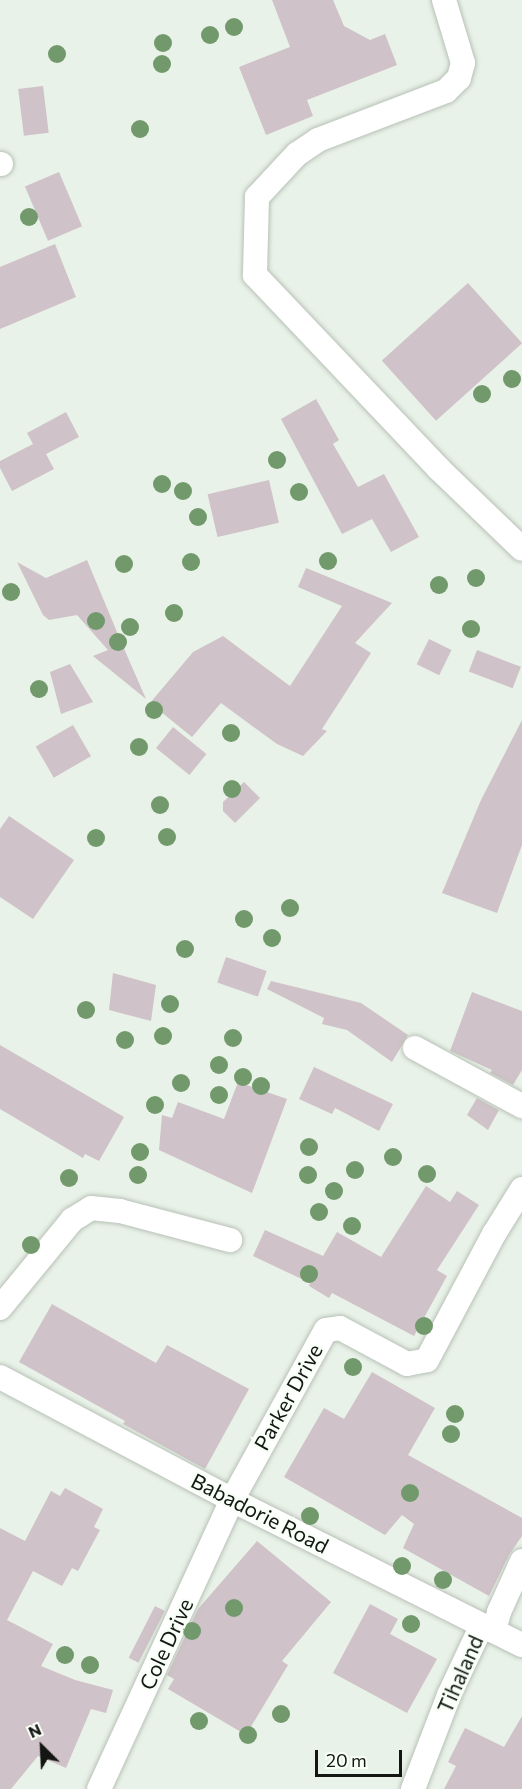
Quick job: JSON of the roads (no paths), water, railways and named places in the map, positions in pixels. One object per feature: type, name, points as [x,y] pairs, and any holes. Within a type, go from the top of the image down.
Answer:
[{"type":"street","points":[[444,0],[463,63],[459,78],[446,91],[318,140],[297,154],[257,197],[255,275],[440,469],[522,549]]},
{"type":"street","points":[[415,1048],[522,1106]]},
{"type":"street","name":"Parker Drive","points":[[232,1500],[326,1329],[340,1328],[407,1364],[427,1360],[494,1234],[522,1189]]},
{"type":"street","points":[[0,1308],[72,1220],[91,1208],[120,1211],[230,1240]]},
{"type":"street","name":"Babadorie Road","points":[[0,1377],[232,1500],[522,1645]]},
{"type":"street","name":"Cole Drive","points":[[99,1789],[232,1500]]},
{"type":"street","name":"Tihaland","points":[[413,1789],[449,1695],[499,1612],[522,1561]]}]
